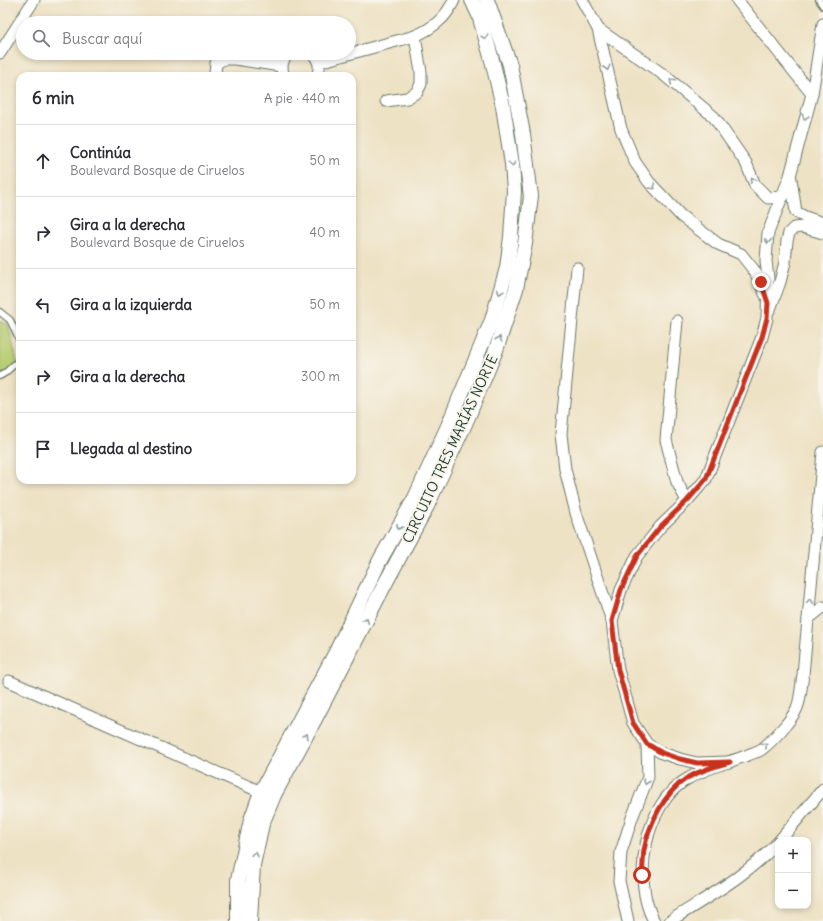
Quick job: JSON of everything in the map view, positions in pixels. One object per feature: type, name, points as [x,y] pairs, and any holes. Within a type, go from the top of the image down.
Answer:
[{"type":"street","points":[[24,16],[34,0]]},
{"type":"street","points":[[356,52],[415,36],[429,30],[442,19],[454,0]]},
{"type":"street","name":"CIRCUITO TRES MARÍAS NORTE","points":[[238,921],[238,880],[251,820],[261,792],[336,652],[380,560],[415,498],[448,426],[492,320],[507,268],[514,191],[512,164],[504,113],[492,60],[472,0]]},
{"type":"street","name":"CIRCUITO TRES MARÍAS NORTE","points":[[250,921],[253,865],[262,824],[274,795],[427,506],[465,424],[496,350],[516,289],[525,244],[531,196],[523,134],[510,65],[486,0]]},
{"type":"street","points":[[582,0],[598,29],[621,129],[635,162],[649,182],[681,216],[718,244],[740,254],[753,269],[761,282],[768,303]]},
{"type":"street","points":[[737,0],[812,94]]},
{"type":"street","points":[[767,318],[768,303],[766,261],[768,233],[790,176],[812,94],[823,24]]},
{"type":"street","points":[[0,54],[16,29]]},
{"type":"street","points":[[598,29],[664,75],[714,117],[746,163],[755,184],[768,198],[783,197]]},
{"type":"street","points":[[386,101],[407,98],[416,92],[421,84],[421,72],[415,36]]},
{"type":"street","points":[[215,72],[216,63],[222,60]]},
{"type":"street","points":[[239,60],[282,71],[283,60]]},
{"type":"street","points":[[318,72],[319,62],[326,60]]},
{"type":"street","points":[[790,176],[796,212],[805,218],[823,223]]},
{"type":"street","points":[[612,621],[621,590],[637,556],[660,527],[687,501],[706,479],[762,337],[780,282],[785,262],[789,233],[794,228],[802,227],[823,232]]},
{"type":"street","points":[[577,268],[561,434],[562,448],[565,469],[576,513],[612,621],[618,670],[633,723],[647,744],[662,753],[697,763],[730,762]]},
{"type":"street","points":[[677,321],[666,440],[677,482],[687,501]]},
{"type":"street","points":[[654,921],[649,912],[642,875],[644,851],[649,832],[660,809],[672,790],[687,778],[705,769],[730,762],[761,749],[783,729],[797,708],[803,675],[823,452]]},
{"type":"street","points":[[415,498],[427,506]]},
{"type":"street","points":[[808,620],[823,607]]},
{"type":"street","points":[[9,681],[261,792]]},
{"type":"street","points":[[628,921],[619,881],[621,852],[632,818],[648,778],[647,744]]},
{"type":"street","points":[[782,837],[823,789]]},
{"type":"street","points":[[670,921],[740,876],[765,856],[775,845]]},
{"type":"street","points":[[238,880],[251,884]]},
{"type":"lane","points":[[819,0],[823,6]]},
{"type":"lane","points":[[0,312],[10,320],[16,333]]},
{"type":"lane","points":[[0,376],[16,363]]},
{"type":"green space","points":[[0,320],[8,324],[16,358],[16,367],[0,377]]},
{"type":"route","points":[[642,875],[644,851],[649,832],[660,809],[672,790],[687,778],[705,769],[730,762],[697,763],[662,753],[647,744],[633,723],[618,670],[612,621],[621,590],[637,556],[660,527],[687,501],[706,479],[762,337],[767,318],[768,303],[761,282]]}]
